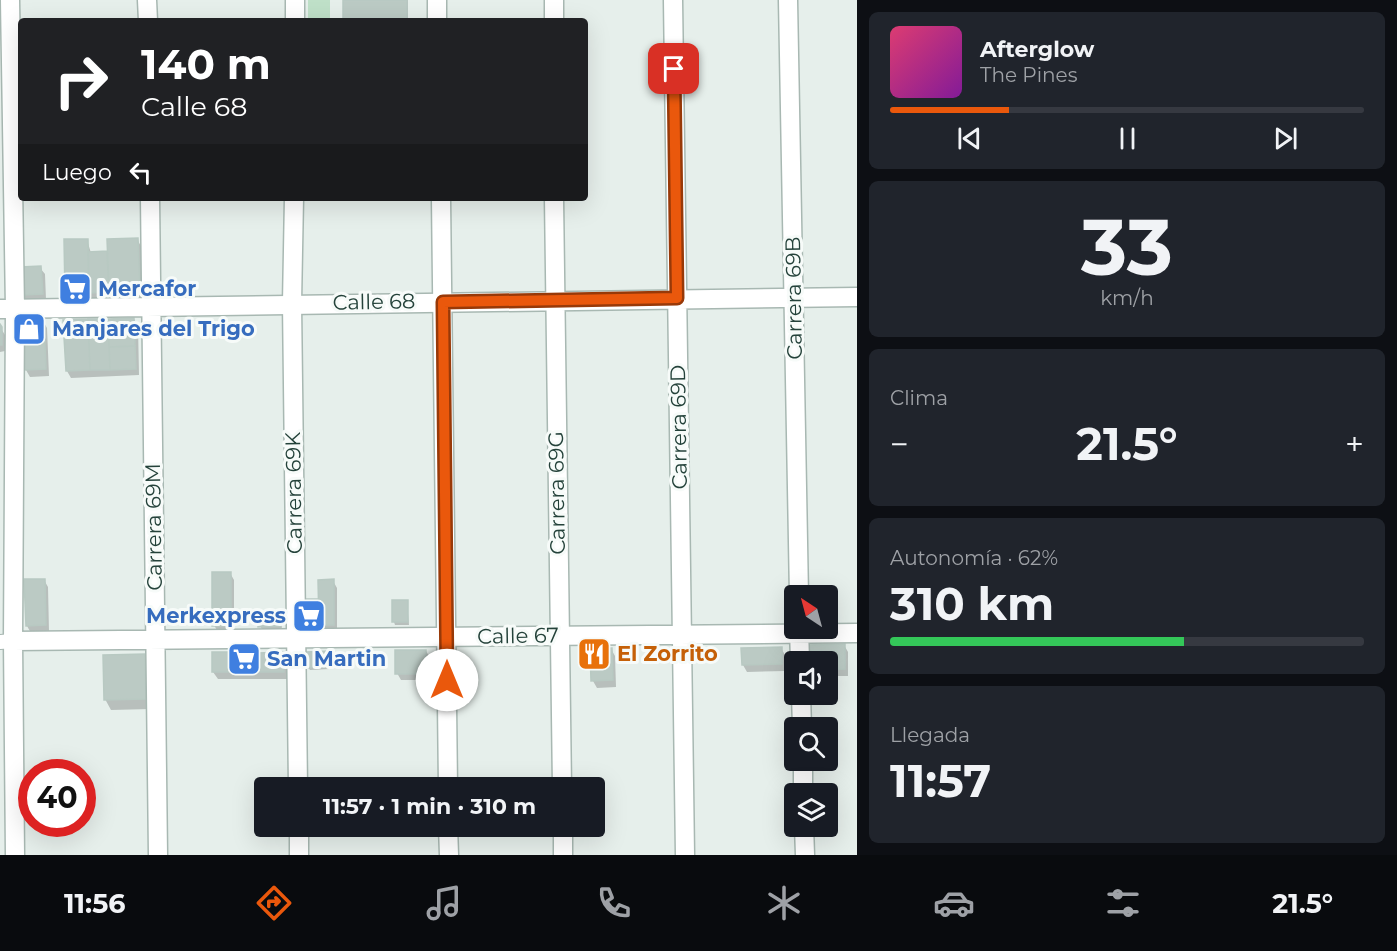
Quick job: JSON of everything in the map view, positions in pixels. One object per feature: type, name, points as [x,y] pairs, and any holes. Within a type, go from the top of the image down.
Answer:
[{"type":"street","points":[[10,0],[6,642],[15,855]]},
{"type":"street","points":[[147,0],[148,18]]},
{"type":"street","points":[[295,0],[295,18]]},
{"type":"street","points":[[437,0],[437,18]]},
{"type":"street","points":[[554,0],[554,18]]},
{"type":"street","name":"Carrera 69D","points":[[673,0],[685,855]]},
{"type":"street","name":"Carrera 69B","points":[[788,0],[799,585]]},
{"type":"street","name":"Carrera 69M","points":[[150,201],[158,855]]},
{"type":"street","name":"Carrera 69K","points":[[294,201],[292,303],[298,777]]},
{"type":"street","points":[[441,201],[448,777]]},
{"type":"street","name":"Carrera 69G","points":[[554,201],[562,777]]},
{"type":"street","name":"Calle 68","points":[[8,309],[292,303],[857,297]]},
{"type":"street","name":"Calle 67","points":[[6,642],[784,631]]},
{"type":"street","name":"Calle 67","points":[[838,632],[857,633]]},
{"type":"street","points":[[298,837],[299,855]]},
{"type":"street","points":[[448,837],[449,855]]},
{"type":"street","points":[[563,837],[563,855]]},
{"type":"street","points":[[804,837],[805,855]]},
{"type":"green space","points":[[308,0],[330,0],[330,18],[308,18]]},
{"type":"building","points":[[343,0],[407,0],[407,18],[343,18]]},
{"type":"building","points":[[138,238],[140,291],[109,292],[107,239]]},
{"type":"building","points":[[64,239],[88,239],[89,293],[65,294]]},
{"type":"building","points":[[107,251],[109,292],[89,293],[88,252]]},
{"type":"building","points":[[41,266],[43,294],[22,295],[20,267]]},
{"type":"building","points":[[134,318],[135,346],[109,347],[108,319]]},
{"type":"building","points":[[88,319],[90,370],[66,371],[63,320]]},
{"type":"building","points":[[88,319],[108,319],[110,370],[90,370]]},
{"type":"building","points":[[31,320],[44,320],[46,369],[24,370],[22,329]]},
{"type":"building","points":[[0,324],[2,327],[2,345],[0,345]]},
{"type":"building","points":[[135,346],[136,369],[110,370],[109,347]]},
{"type":"building","points":[[212,572],[231,572],[231,626],[212,626]]},
{"type":"building","points":[[24,579],[45,579],[46,625],[26,626]]},
{"type":"building","points":[[334,579],[334,625],[319,625],[318,580]]},
{"type":"building","points":[[303,599],[318,599],[319,625],[303,625]]},
{"type":"building","points":[[392,600],[408,600],[408,622],[392,622]]},
{"type":"building","points":[[281,611],[281,626],[258,627],[258,612]]},
{"type":"building","points":[[845,644],[845,669],[838,669],[838,651],[805,651],[805,645]]},
{"type":"building","points":[[782,647],[782,664],[742,665],[741,648]]},
{"type":"building","points":[[612,648],[613,680],[591,681],[590,649]]},
{"type":"building","points":[[395,650],[426,650],[426,674],[395,674]]},
{"type":"building","points":[[329,651],[329,667],[307,668],[306,652]]},
{"type":"building","points":[[212,652],[232,652],[231,672],[212,672]]},
{"type":"building","points":[[232,652],[258,653],[258,672],[231,672]]},
{"type":"building","points":[[284,652],[284,672],[258,672],[258,653]]},
{"type":"building","points":[[145,654],[146,699],[104,700],[103,655]]},
{"type":"place","name":"Mercafor","points":[[75,289]]},
{"type":"place","name":"Manjares del Trigo","points":[[29,329]]},
{"type":"place","name":"Merkexpress","points":[[309,616]]},
{"type":"place","name":"El Zorrito","points":[[594,654]]},
{"type":"place","name":"San Martin","points":[[244,659]]},
{"type":"route","points":[[447,680],[443,302],[677,298],[674,69]]}]
